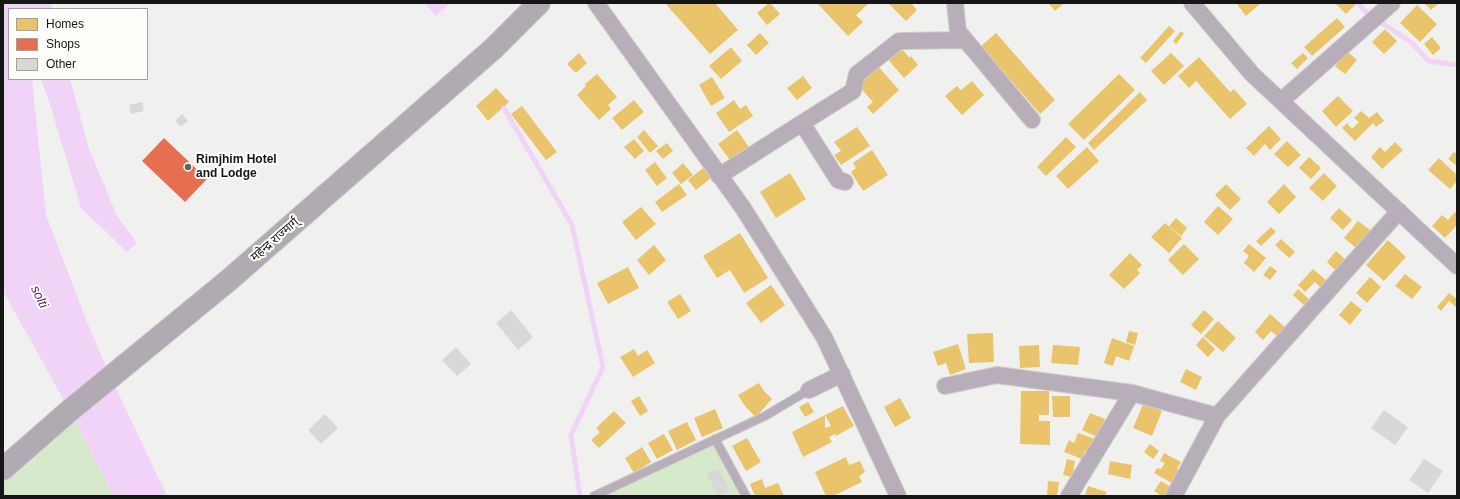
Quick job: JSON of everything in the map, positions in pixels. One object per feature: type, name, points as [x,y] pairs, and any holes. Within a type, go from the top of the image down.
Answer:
[{"type":"highway","name":"महेन्द्र राज्मार्ग्","points":[[3,469],[229,280],[494,48],[539,3]]},
{"type":"street","points":[[596,3],[743,208],[824,337],[898,496]]},
{"type":"street","points":[[955,3],[958,31],[1032,120]]},
{"type":"street","points":[[1192,3],[1252,74],[1457,266]]},
{"type":"street","points":[[1281,101],[1392,3]]},
{"type":"street","points":[[719,176],[853,91],[857,74],[899,41],[965,40]]},
{"type":"street","points":[[802,123],[838,180],[845,182]]},
{"type":"street","points":[[1174,496],[1217,416],[1399,211]]},
{"type":"street","points":[[809,390],[842,374]]},
{"type":"street","points":[[945,386],[997,375],[1132,393],[1217,416]]},
{"type":"street","points":[[1069,496],[1132,393]]},
{"type":"lane","points":[[594,496],[765,416],[809,390]]},
{"type":"lane","points":[[715,439],[746,496]]},
{"type":"green space","points":[[72,415],[114,496],[3,496],[3,473]]},
{"type":"green space","points":[[715,439],[746,496],[594,496]]},
{"type":"water","name":"solti","points":[[3,3],[51,3],[52,8],[8,8],[8,80],[32,80],[46,215],[87,322],[111,378],[167,496],[114,496],[72,415],[3,291]]},
{"type":"water","points":[[424,3],[450,3],[436,16]]},
{"type":"water","points":[[41,80],[70,80],[89,149],[117,216],[137,243],[127,252],[81,208]]},
{"type":"building: Homes","points":[[665,3],[715,3],[738,30],[710,54]]},
{"type":"building: Homes","points":[[769,3],[780,14],[767,25],[757,13]]},
{"type":"building: Homes","points":[[817,3],[869,3],[856,15],[863,22],[848,36]]},
{"type":"building: Homes","points":[[888,3],[911,3],[917,10],[906,21]]},
{"type":"building: Homes","points":[[1048,3],[1064,3],[1055,11]]},
{"type":"building: Homes","points":[[1236,3],[1261,3],[1246,16]]},
{"type":"building: Homes","points":[[1335,3],[1355,3],[1356,4],[1346,14]]},
{"type":"building: Homes","points":[[1424,3],[1439,3],[1431,10]]},
{"type":"building: Homes","points":[[1417,5],[1437,24],[1420,42],[1400,23]]},
{"type":"building: Homes","points":[[1337,18],[1345,27],[1312,56],[1304,47]]},
{"type":"building: Homes","points":[[1169,26],[1175,31],[1146,63],[1140,58]]},
{"type":"building: Homes","points":[[1385,29],[1397,41],[1384,54],[1372,42]]},
{"type":"building: Homes","points":[[1181,31],[1184,34],[1176,44],[1173,41]]},
{"type":"building: Homes","points":[[760,33],[769,43],[756,55],[747,45]]},
{"type":"building: Homes","points":[[996,33],[1055,100],[1040,114],[981,46]]},
{"type":"building: Homes","points":[[1432,37],[1441,48],[1433,55],[1424,44]]},
{"type":"building: Homes","points":[[897,44],[910,58],[911,56],[918,65],[904,78],[884,55]]},
{"type":"building: Homes","points":[[731,47],[742,61],[721,79],[709,66]]},
{"type":"building: Homes","points":[[1348,52],[1357,60],[1345,74],[1335,66]]},
{"type":"building: Homes","points":[[579,53],[587,63],[576,73],[567,64]]},
{"type":"building: Homes","points":[[1171,53],[1184,66],[1164,85],[1151,71]]},
{"type":"building: Homes","points":[[1303,53],[1308,58],[1297,69],[1291,63]]},
{"type":"building: Homes","points":[[1199,57],[1230,92],[1234,89],[1247,104],[1230,119],[1196,81],[1189,88],[1178,76]]},
{"type":"building: Homes","points":[[878,66],[899,90],[873,114],[867,107],[873,102],[858,85]]},
{"type":"building: Homes","points":[[597,74],[617,97],[608,105],[611,109],[599,120],[577,95],[586,86],[585,84]]},
{"type":"building: Homes","points":[[1119,74],[1135,90],[1084,140],[1068,124]]},
{"type":"building: Homes","points":[[803,76],[812,88],[797,100],[787,88]]},
{"type":"building: Homes","points":[[712,77],[725,98],[711,106],[699,85]]},
{"type":"building: Homes","points":[[972,81],[984,95],[962,115],[945,96],[957,86],[961,90]]},
{"type":"building: Homes","points":[[496,88],[509,102],[488,121],[476,106]]},
{"type":"building: Homes","points":[[1140,92],[1147,100],[1094,150],[1088,143]]},
{"type":"building: Homes","points":[[1338,96],[1353,111],[1336,127],[1322,111]]},
{"type":"building: Homes","points":[[634,100],[644,112],[622,130],[612,118]]},
{"type":"building: Homes","points":[[734,100],[740,109],[746,105],[753,116],[729,132],[716,113]]},
{"type":"building: Homes","points":[[522,106],[557,152],[546,160],[511,114]]},
{"type":"building: Homes","points":[[1361,111],[1369,118],[1377,112],[1384,121],[1376,127],[1373,123],[1355,141],[1342,128],[1347,123],[1352,129],[1359,122],[1354,118]]},
{"type":"building: Homes","points":[[1269,126],[1281,139],[1270,150],[1265,144],[1254,156],[1246,148]]},
{"type":"building: Homes","points":[[857,127],[870,146],[841,165],[834,155],[841,151],[834,142]]},
{"type":"building: Homes","points":[[644,130],[658,146],[650,153],[637,137]]},
{"type":"building: Homes","points":[[737,130],[751,150],[733,164],[718,144]]},
{"type":"building: Homes","points":[[1066,137],[1076,147],[1046,176],[1037,167]]},
{"type":"building: Homes","points":[[634,139],[644,151],[635,159],[624,147]]},
{"type":"building: Homes","points":[[1287,141],[1301,155],[1288,167],[1274,154]]},
{"type":"building: Homes","points":[[1395,142],[1403,150],[1382,169],[1371,157],[1380,147],[1385,152]]},
{"type":"building: Homes","points":[[667,143],[673,151],[663,159],[656,151]]},
{"type":"building: Homes","points":[[1087,147],[1099,161],[1068,189],[1056,176]]},
{"type":"building: Homes","points":[[872,150],[888,175],[863,191],[851,172],[856,168],[853,163]]},
{"type":"building: Homes","points":[[1454,152],[1457,154],[1457,166],[1448,159]]},
{"type":"building: Homes","points":[[1309,157],[1321,168],[1311,179],[1299,168]]},
{"type":"building: Homes","points":[[1439,158],[1457,175],[1457,181],[1450,189],[1428,170]]},
{"type":"building: Homes","points":[[655,162],[667,178],[657,186],[645,170]]},
{"type":"building: Homes","points":[[683,163],[693,175],[681,184],[672,173]]},
{"type":"building: Homes","points":[[703,168],[711,178],[696,190],[688,180]]},
{"type":"building: Homes","points":[[790,173],[806,199],[776,218],[760,192]]},
{"type":"building: Homes","points":[[1324,173],[1337,186],[1323,201],[1309,188]]},
{"type":"building: Homes","points":[[679,184],[687,195],[662,212],[655,202]]},
{"type":"building: Homes","points":[[1226,184],[1241,199],[1230,210],[1215,195]]},
{"type":"building: Homes","points":[[1284,184],[1296,197],[1279,214],[1267,202]]},
{"type":"building: Homes","points":[[1218,206],[1233,219],[1218,235],[1204,222]]},
{"type":"building: Homes","points":[[641,207],[656,224],[636,240],[622,222]]},
{"type":"building: Homes","points":[[1339,208],[1352,220],[1343,230],[1330,218]]},
{"type":"building: Homes","points":[[1455,212],[1457,214],[1457,225],[1445,238],[1432,226],[1442,215],[1448,220]]},
{"type":"building: Homes","points":[[1176,218],[1187,228],[1181,236],[1169,226]]},
{"type":"building: Homes","points":[[1358,221],[1374,233],[1360,251],[1344,238]]},
{"type":"building: Homes","points":[[1165,223],[1182,238],[1169,253],[1151,237]]},
{"type":"building: Homes","points":[[1271,227],[1276,232],[1261,246],[1256,241]]},
{"type":"building: Homes","points":[[740,233],[768,278],[744,293],[730,270],[717,278],[703,256]]},
{"type":"building: Homes","points":[[1281,239],[1295,252],[1289,258],[1275,245]]},
{"type":"building: Homes","points":[[1388,240],[1406,257],[1384,281],[1366,265]]},
{"type":"building: Homes","points":[[1184,244],[1199,259],[1183,275],[1168,260]]},
{"type":"building: Homes","points":[[1249,244],[1266,258],[1254,272],[1244,263],[1249,256],[1243,251]]},
{"type":"building: Homes","points":[[654,245],[666,260],[649,275],[637,260]]},
{"type":"building: Homes","points":[[1336,251],[1346,260],[1336,271],[1327,262]]},
{"type":"building: Homes","points":[[1130,253],[1142,265],[1137,270],[1140,273],[1124,289],[1109,275]]},
{"type":"building: Homes","points":[[1270,266],[1277,271],[1270,280],[1263,275]]},
{"type":"building: Homes","points":[[628,267],[639,288],[608,304],[597,283]]},
{"type":"building: Homes","points":[[1313,269],[1327,281],[1321,288],[1315,282],[1305,292],[1298,285]]},
{"type":"building: Homes","points":[[1405,274],[1422,287],[1412,299],[1395,286]]},
{"type":"building: Homes","points":[[1370,277],[1381,287],[1367,303],[1356,293]]},
{"type":"building: Homes","points":[[771,285],[785,305],[761,323],[746,303]]},
{"type":"building: Homes","points":[[1298,289],[1310,300],[1305,306],[1293,295]]},
{"type":"building: Homes","points":[[1449,293],[1457,299],[1457,308],[1449,301],[1441,311],[1437,307]]},
{"type":"building: Homes","points":[[680,294],[691,311],[678,319],[667,302]]},
{"type":"building: Homes","points":[[1351,301],[1362,310],[1350,325],[1339,315]]},
{"type":"building: Homes","points":[[1204,310],[1214,319],[1201,334],[1191,325]]},
{"type":"building: Homes","points":[[1270,314],[1287,329],[1279,338],[1271,331],[1263,340],[1255,332]]},
{"type":"building: Homes","points":[[1218,321],[1236,338],[1223,352],[1204,336]]},
{"type":"building: Homes","points":[[1129,331],[1138,333],[1135,345],[1126,342]]},
{"type":"building: Homes","points":[[993,333],[994,362],[969,363],[967,334]]},
{"type":"building: Homes","points":[[1203,337],[1215,349],[1208,357],[1196,345]]},
{"type":"building: Homes","points":[[1112,338],[1134,346],[1129,361],[1116,356],[1113,366],[1104,363]]},
{"type":"building: Homes","points":[[958,344],[966,369],[950,375],[946,363],[938,366],[933,352]]},
{"type":"building: Homes","points":[[1039,345],[1040,367],[1020,368],[1019,346]]},
{"type":"building: Homes","points":[[1053,345],[1080,347],[1078,365],[1051,363]]},
{"type":"building: Homes","points":[[634,349],[638,356],[647,350],[655,363],[633,377],[620,357]]},
{"type":"building: Homes","points":[[1186,369],[1202,377],[1196,390],[1180,382]]},
{"type":"building: Homes","points":[[759,383],[772,399],[756,417],[745,406],[738,395]]},
{"type":"building: Homes","points":[[1021,391],[1049,391],[1049,415],[1039,415],[1039,421],[1050,421],[1050,445],[1020,444]]},
{"type":"building: Homes","points":[[639,396],[648,411],[640,416],[631,401]]},
{"type":"building: Homes","points":[[1052,396],[1070,396],[1070,417],[1053,417]]},
{"type":"building: Homes","points":[[900,398],[911,418],[895,427],[884,407]]},
{"type":"building: Homes","points":[[808,402],[814,412],[805,417],[799,407]]},
{"type":"building: Homes","points":[[1143,404],[1162,411],[1152,436],[1133,428]]},
{"type":"building: Homes","points":[[843,406],[854,426],[836,436],[835,434],[829,437],[832,442],[803,457],[792,432],[825,415]],"holes":[[[825,415],[831,426],[825,428]]]},
{"type":"building: Homes","points":[[715,409],[723,428],[702,437],[694,418]]},
{"type":"building: Homes","points":[[614,411],[626,423],[599,448],[591,440],[600,432],[596,428]]},
{"type":"building: Homes","points":[[1090,413],[1105,419],[1097,437],[1082,430]]},
{"type":"building: Homes","points":[[687,422],[696,440],[677,450],[668,431]]},
{"type":"building: Homes","points":[[1078,433],[1098,440],[1093,454],[1085,451],[1082,459],[1064,452],[1069,440],[1074,443]]},
{"type":"building: Homes","points":[[664,434],[673,450],[657,459],[648,443]]},
{"type":"building: Homes","points":[[747,438],[761,462],[746,471],[732,446]]},
{"type":"building: Homes","points":[[1150,444],[1159,451],[1153,459],[1144,452]]},
{"type":"building: Homes","points":[[642,447],[651,462],[634,473],[625,458]]},
{"type":"building: Homes","points":[[1164,453],[1181,462],[1177,469],[1183,472],[1175,485],[1154,473],[1157,468],[1161,469],[1165,463],[1160,461]]},
{"type":"building: Homes","points":[[846,457],[849,465],[860,461],[865,472],[859,476],[862,482],[833,496],[826,496],[815,472]]},
{"type":"building: Homes","points":[[1067,459],[1075,461],[1072,477],[1063,475]]},
{"type":"building: Homes","points":[[1110,461],[1132,465],[1130,479],[1108,474]]},
{"type":"building: Homes","points":[[762,479],[765,488],[778,483],[784,496],[755,496],[750,484]]},
{"type":"building: Homes","points":[[1048,481],[1059,482],[1057,496],[1047,496]]},
{"type":"building: Homes","points":[[1161,481],[1174,489],[1170,496],[1162,496],[1154,491]]},
{"type":"building: Homes","points":[[1088,486],[1107,492],[1105,496],[1085,496]]},
{"type":"building: Shops","points":[[164,138],[207,179],[185,202],[142,161]]},
{"type":"building: Other","points":[[142,102],[144,111],[131,114],[129,105]]},
{"type":"building: Other","points":[[182,114],[188,121],[181,127],[175,121]]},
{"type":"building: Other","points":[[511,310],[533,337],[518,350],[496,323]]},
{"type":"building: Other","points":[[456,347],[471,364],[457,376],[442,360]]},
{"type":"building: Other","points":[[1384,410],[1408,427],[1395,445],[1371,428]]},
{"type":"building: Other","points":[[325,414],[338,428],[321,444],[308,430]]},
{"type":"building: Other","points":[[1424,459],[1443,471],[1428,493],[1409,480]]},
{"type":"building: Other","points":[[718,468],[730,490],[718,496],[707,474]]},
{"type":"waterway","points":[[1358,3],[1366,12],[1412,43],[1429,61],[1457,65]]},
{"type":"waterway","points":[[504,108],[572,225],[603,367],[571,435],[580,496]]},
{"type":"place","name":"Rimjhim Hotel and Lodge","points":[[188,167]]}]
